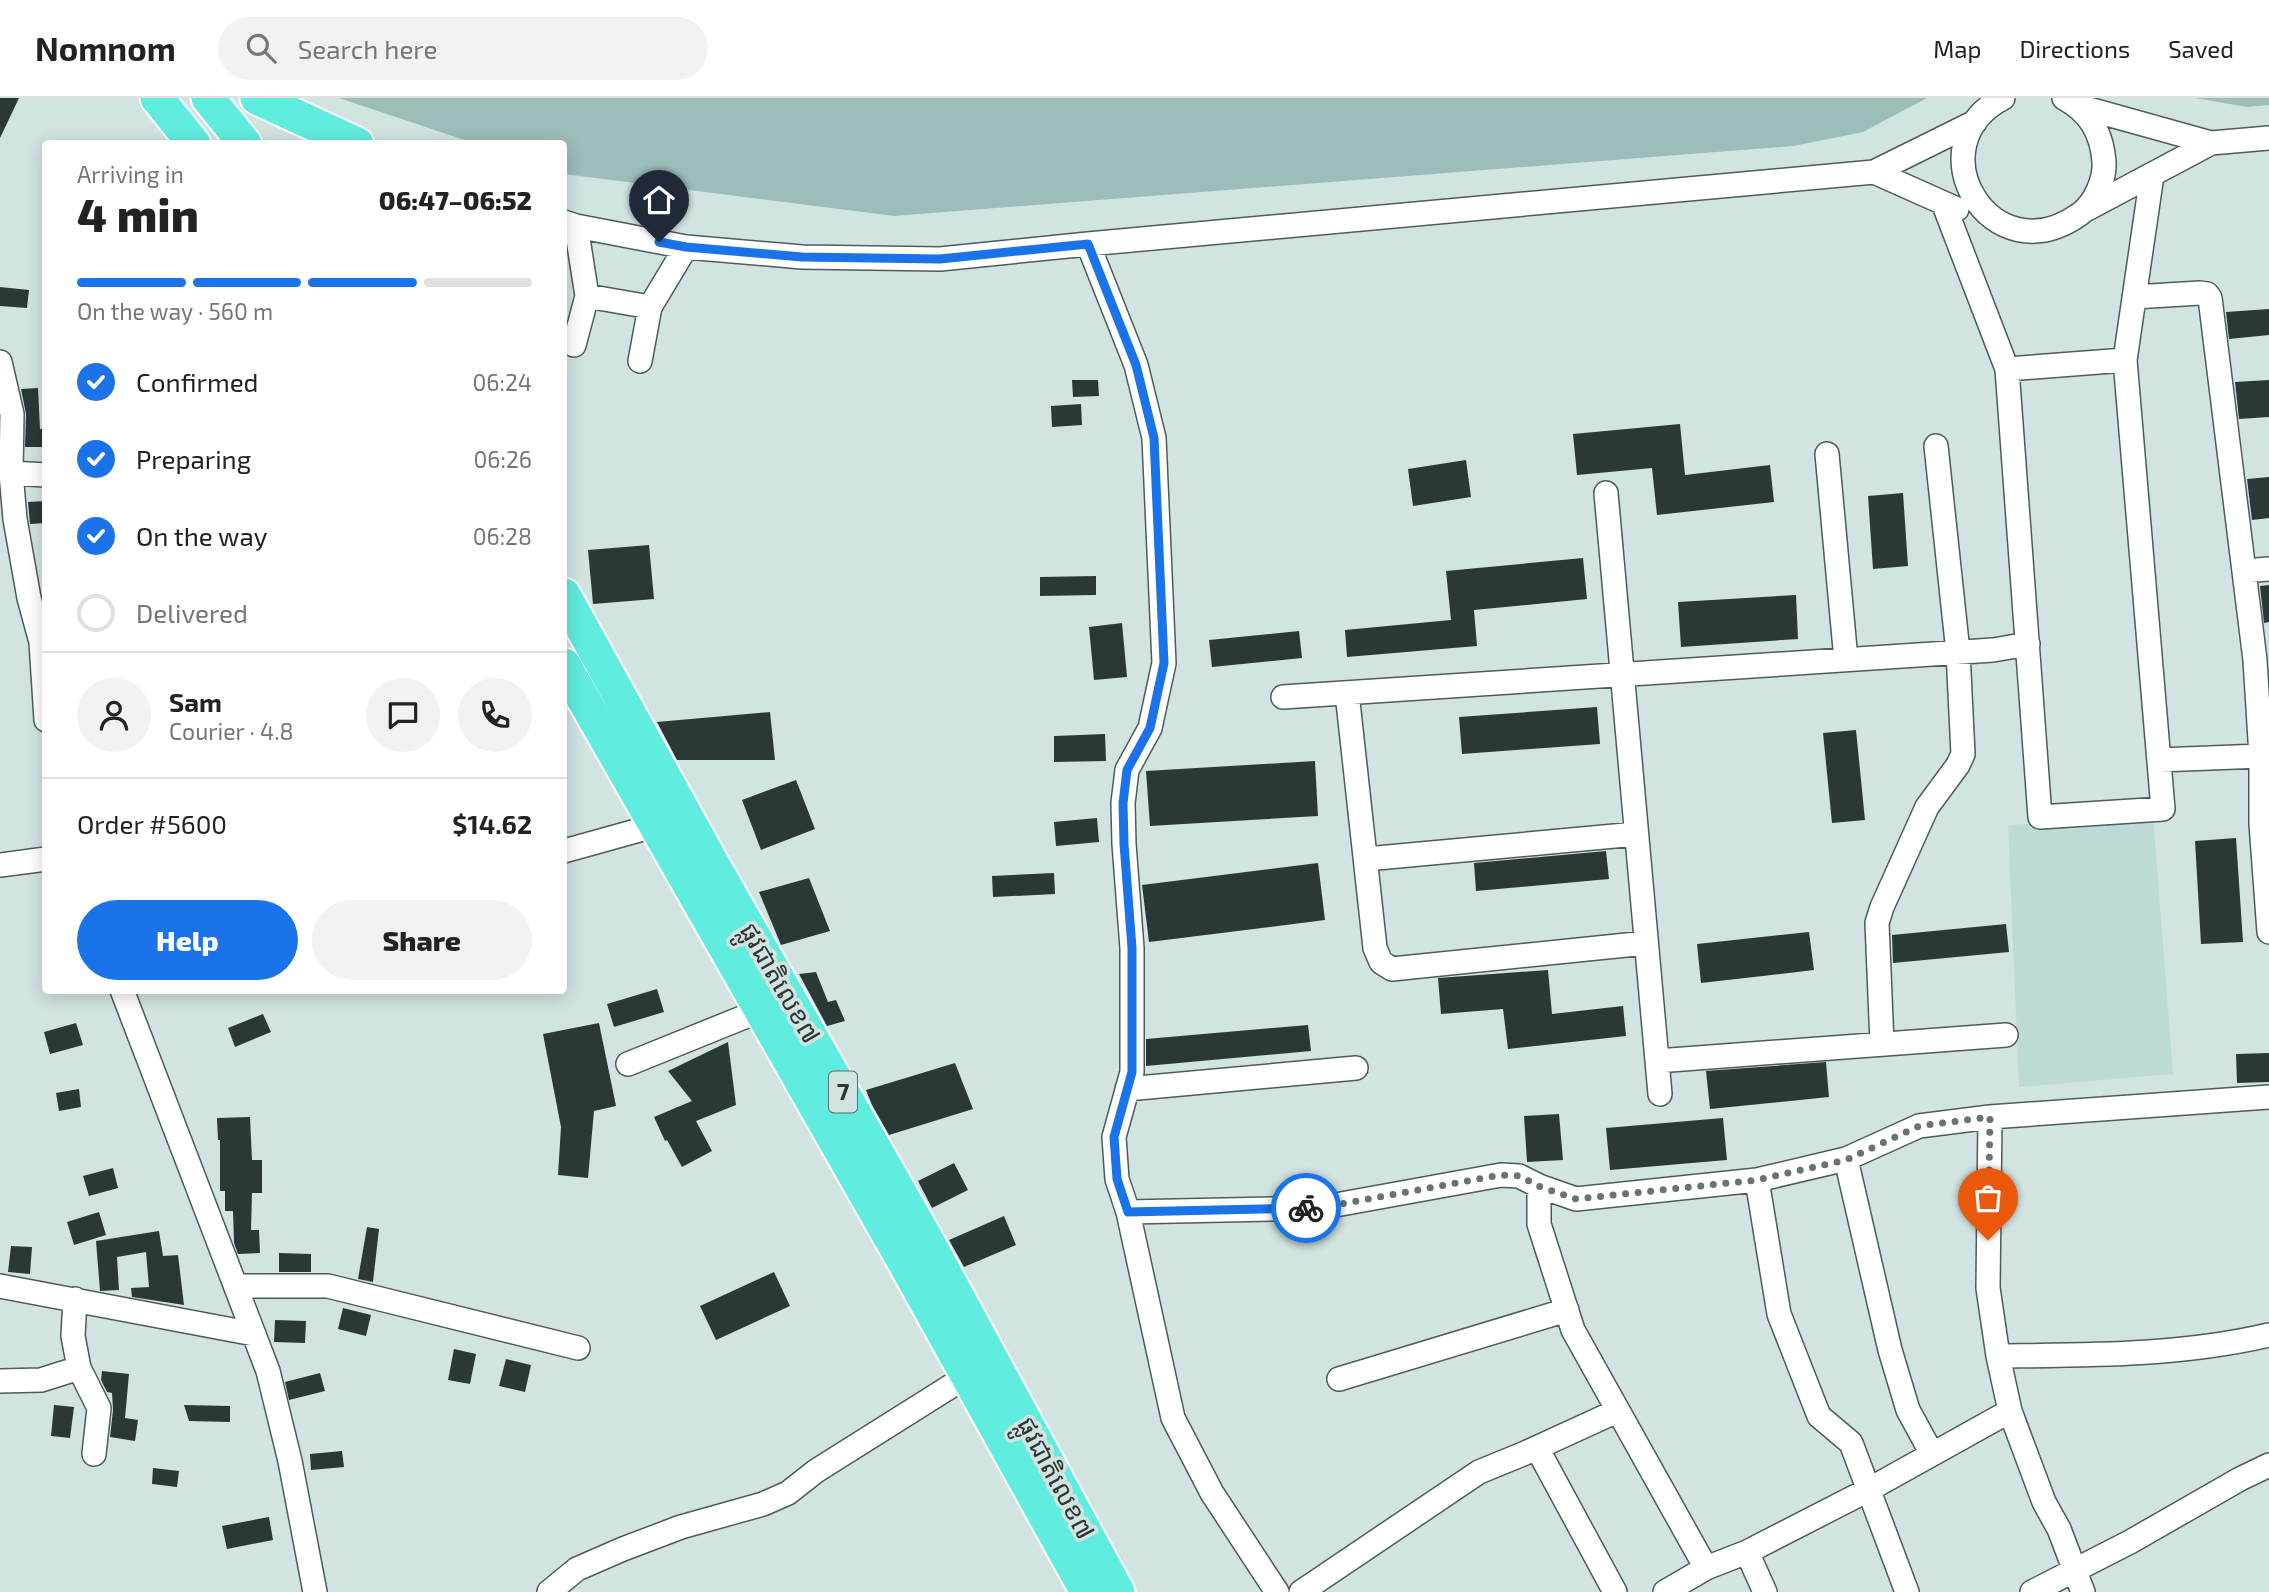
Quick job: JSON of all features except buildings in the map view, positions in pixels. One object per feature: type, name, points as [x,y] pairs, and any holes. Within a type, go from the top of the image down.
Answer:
[{"type":"highway","points":[[158,98],[191,140]]},
{"type":"highway","points":[[208,98],[242,140]]},
{"type":"highway","points":[[257,98],[348,140]]},
{"type":"highway","name":"ផ្លូវជាតិលេខ៧","points":[[567,600],[711,861],[916,1252],[967,1376],[1087,1592]]},
{"type":"highway","name":"ផ្លូវជាតិលេខ៧","points":[[567,670],[759,1011],[916,1252],[1118,1592]]},
{"type":"highway","points":[[682,877],[711,861]]},
{"type":"street","points":[[1998,222],[1980,208],[1968,188],[1963,166],[1965,143],[1975,122],[1990,105],[2003,98]]},
{"type":"street","points":[[2071,102],[2211,143],[2269,138]]},
{"type":"street","points":[[2071,102],[2094,123],[2103,145],[2105,168],[2098,191],[2085,210]]},
{"type":"street","points":[[574,345],[587,296],[570,224],[686,247],[802,257],[940,259],[1874,172],[1975,122]]},
{"type":"street","points":[[1874,172],[1944,205],[2020,230],[2043,231],[2066,224],[2085,210],[2211,143]]},
{"type":"street","points":[[1944,205],[2007,369],[2040,817],[2163,809],[2125,360],[2152,176]]},
{"type":"street","points":[[1088,244],[1136,365],[1154,438],[1164,663],[1150,728],[1127,770],[1123,803],[1132,948],[1132,1072],[1114,1137],[1117,1179],[1128,1212],[1173,1418],[1212,1493],[1277,1592]]},
{"type":"street","points":[[640,361],[650,307],[686,247]]},
{"type":"street","points":[[2134,297],[2200,293],[2210,298],[2244,571],[2262,660],[2261,756],[2269,932]]},
{"type":"street","points":[[587,296],[650,307]]},
{"type":"street","points":[[2007,369],[2125,360]]},
{"type":"street","points":[[0,362],[12,414],[11,473],[15,519],[42,658]]},
{"type":"street","points":[[1882,1044],[1877,923],[1927,807],[1963,754],[1958,652],[1936,446]]},
{"type":"street","points":[[1827,454],[1846,660]]},
{"type":"street","points":[[11,473],[42,475]]},
{"type":"street","points":[[1606,493],[1660,1094]]},
{"type":"street","points":[[2244,571],[2269,569]]},
{"type":"street","points":[[1283,697],[1993,650],[2028,644]]},
{"type":"street","points":[[1347,693],[1376,948],[1381,962],[1392,969],[1646,943]]},
{"type":"street","points":[[2159,760],[2261,756]]},
{"type":"street","points":[[567,850],[654,826]]},
{"type":"street","points":[[1366,859],[1636,834]]},
{"type":"street","points":[[0,865],[42,860]]},
{"type":"street","points":[[124,994],[268,1371],[290,1461],[315,1592]]},
{"type":"street","points":[[628,1064],[759,1011]]},
{"type":"street","points":[[1657,1061],[2006,1035]]},
{"type":"street","points":[[1127,1089],[1356,1068]]},
{"type":"street","points":[[1128,1212],[1319,1208],[1501,1175],[1520,1176],[1538,1186],[1576,1199],[1757,1180],[1846,1160],[1919,1126],[1990,1117],[2269,1097]]},
{"type":"street","points":[[1990,1117],[1988,1288],[1998,1356],[2010,1411],[2044,1502],[2059,1529],[2079,1582]]},
{"type":"street","points":[[1846,1160],[1890,1350],[1908,1410],[1931,1454]]},
{"type":"street","points":[[1757,1180],[1779,1314],[1819,1416],[1850,1443],[1907,1592]]},
{"type":"street","points":[[1538,1186],[1538,1224],[1573,1331],[1706,1568]]},
{"type":"street","points":[[0,1286],[254,1334]]},
{"type":"street","points":[[236,1286],[328,1286],[578,1348]]},
{"type":"street","points":[[75,1299],[73,1336],[79,1368],[99,1408],[94,1454]]},
{"type":"street","points":[[1339,1379],[1567,1310]]},
{"type":"street","points":[[1998,1356],[2135,1353],[2227,1345],[2269,1335]]},
{"type":"street","points":[[0,1381],[41,1380],[79,1368]]},
{"type":"street","points":[[549,1592],[577,1569],[623,1549],[681,1527],[763,1504],[788,1493],[816,1471],[967,1376]]},
{"type":"street","points":[[1301,1592],[1479,1472],[1617,1410]]},
{"type":"street","points":[[1665,1592],[1706,1568],[1747,1552],[1868,1490],[2010,1411]]},
{"type":"street","points":[[1537,1448],[1612,1582],[1615,1592]]},
{"type":"street","points":[[2032,1592],[2079,1582],[2130,1542],[2269,1465]]},
{"type":"street","points":[[1747,1552],[1765,1592]]},
{"type":"shaded area","points":[[339,98],[1927,98],[1863,132],[1793,146],[894,216],[567,174],[567,140],[464,140]]},
{"type":"shaded area","points":[[2195,98],[2269,98],[2269,105],[2247,107]]},
{"type":"shaded area","points":[[2153,816],[2173,1074],[2019,1087],[2008,825]]},
{"type":"way so far","points":[[1306,1208],[1319,1208],[1501,1175],[1520,1176],[1538,1186],[1576,1199],[1757,1180],[1846,1160],[1919,1126],[1990,1117],[1988,1240]]},
{"type":"route","points":[[659,242],[686,247],[802,257],[940,259],[1088,244],[1136,365],[1154,438],[1164,663],[1150,728],[1127,770],[1123,803],[1132,948],[1132,1072],[1114,1137],[1117,1179],[1128,1212],[1306,1208]]}]
